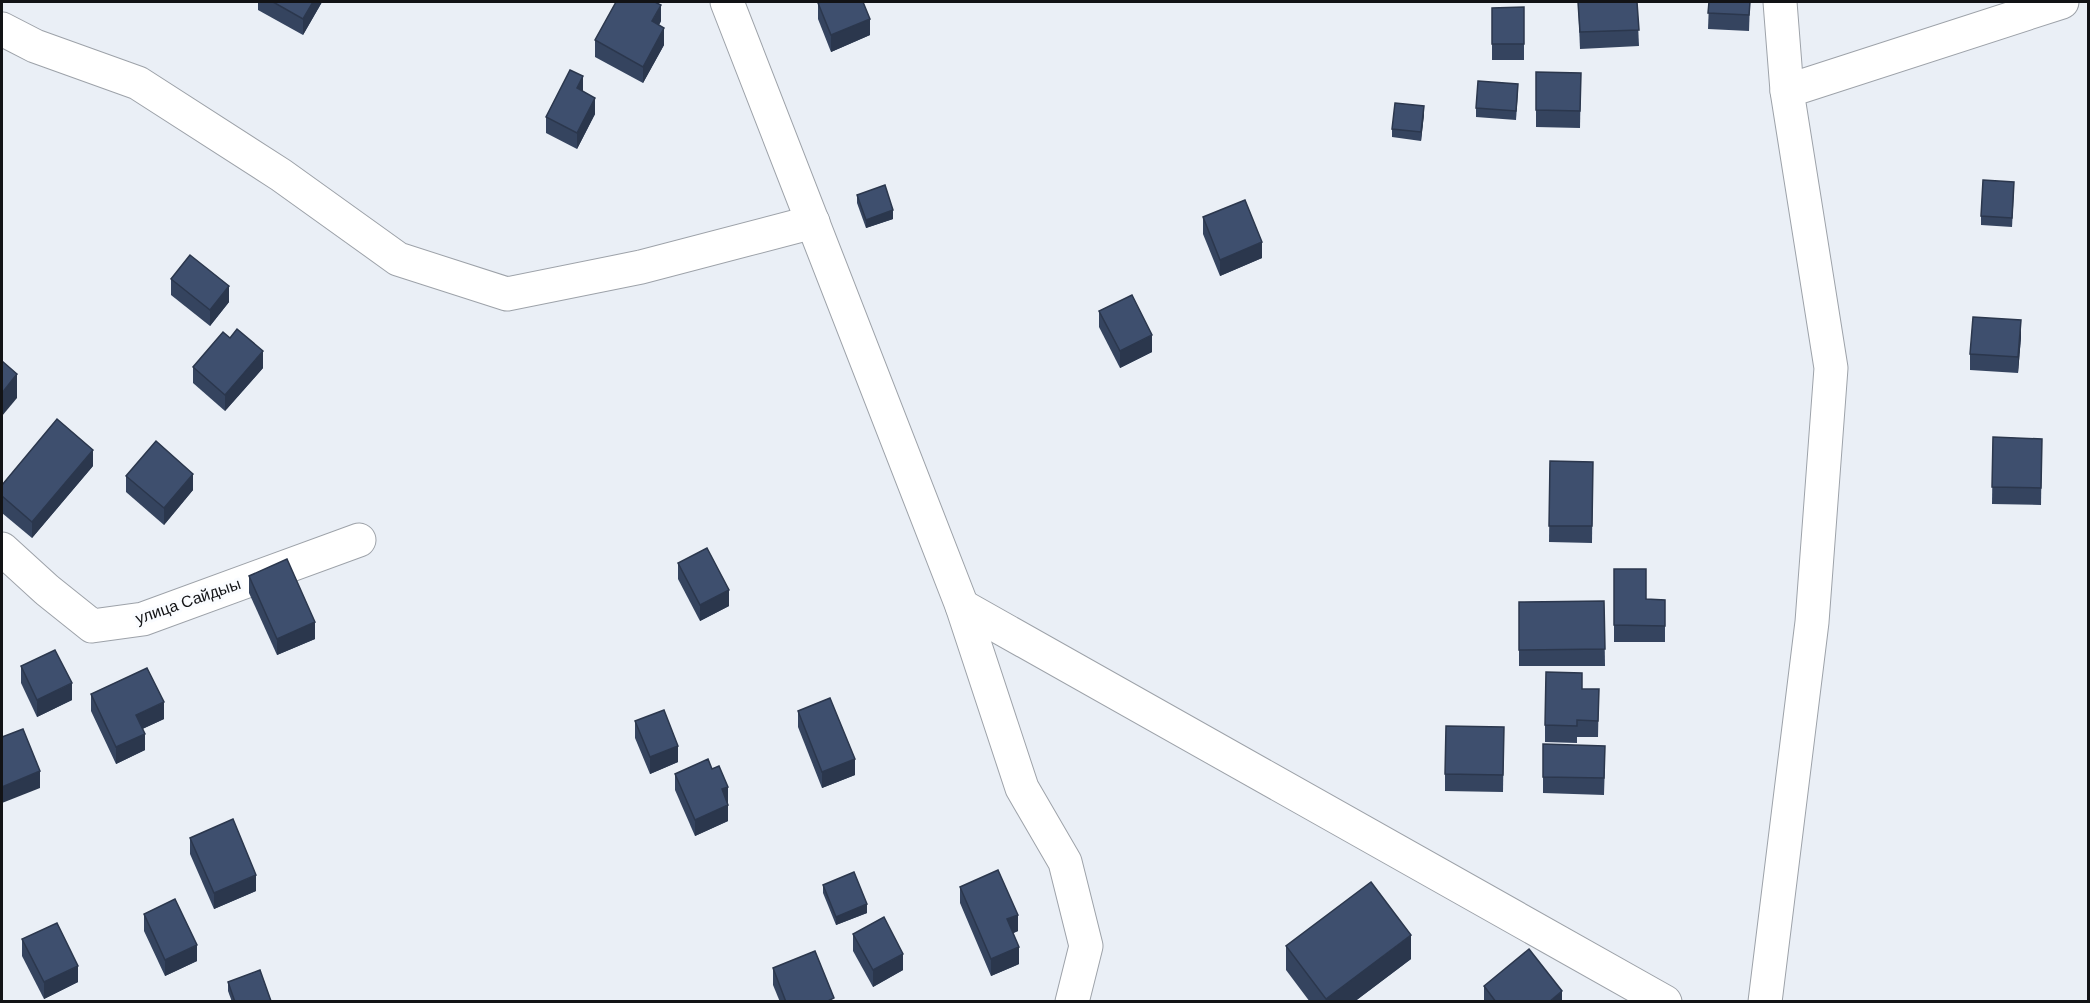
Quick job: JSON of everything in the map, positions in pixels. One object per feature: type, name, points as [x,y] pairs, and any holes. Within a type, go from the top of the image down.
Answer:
[{"type":"street","points":[[727,2],[962,606],[1022,788],[1065,862],[1086,946],[1072,1002]]},
{"type":"street","points":[[1765,1002],[1812,622],[1831,368],[1786,91],[1780,2]]},
{"type":"street","points":[[1786,91],[2062,2]]},
{"type":"street","points":[[2,29],[35,46],[138,83],[281,175],[398,259],[507,294],[641,267],[813,222]]},
{"type":"street","name":"улица Сайдыы","points":[[2,549],[47,590],[92,626],[143,619],[359,540]]},
{"type":"street","points":[[962,606],[1665,1002]]},
{"type":"building","points":[[273,2],[313,2],[303,19]]},
{"type":"building","points":[[616,2],[655,2],[661,5],[652,21],[664,28],[643,67],[595,40]]},
{"type":"building","points":[[863,2],[870,19],[831,35],[818,3]]},
{"type":"building","points":[[1578,2],[1637,2],[1639,30],[1580,32]]},
{"type":"building","points":[[1709,2],[1750,2],[1749,15],[1708,13]]},
{"type":"building","points":[[1524,7],[1524,44],[1492,44],[1492,8]]},
{"type":"building","points":[[570,70],[583,76],[577,88],[595,98],[577,133],[546,117]]},
{"type":"building","points":[[1536,72],[1581,73],[1580,111],[1536,110]]},
{"type":"building","points":[[1478,81],[1518,84],[1516,111],[1476,108]]},
{"type":"building","points":[[1395,103],[1424,106],[1421,132],[1392,129]]},
{"type":"building","points":[[1983,180],[2014,182],[2012,218],[1981,216]]},
{"type":"building","points":[[885,185],[893,210],[866,220],[857,195]]},
{"type":"building","points":[[1245,200],[1262,242],[1220,260],[1203,217]]},
{"type":"building","points":[[190,255],[229,286],[210,310],[171,279]]},
{"type":"building","points":[[1132,295],[1152,335],[1120,351],[1099,311]]},
{"type":"building","points":[[1973,317],[2021,320],[2018,357],[1970,354]]},
{"type":"building","points":[[237,329],[263,351],[225,395],[193,367],[223,332],[230,338]]},
{"type":"building","points":[[2,361],[17,374],[2,393]]},
{"type":"building","points":[[57,419],[93,450],[32,522],[2,496],[2,485]]},
{"type":"building","points":[[1993,437],[2042,439],[2041,488],[1992,487]]},
{"type":"building","points":[[156,441],[193,474],[164,508],[126,476]]},
{"type":"building","points":[[1550,461],[1593,462],[1592,526],[1549,526]]},
{"type":"building","points":[[707,548],[729,590],[700,605],[678,563]]},
{"type":"building","points":[[287,559],[315,622],[277,639],[249,576]]},
{"type":"building","points":[[1614,569],[1646,569],[1646,599],[1665,600],[1665,626],[1614,625]]},
{"type":"building","points":[[1604,601],[1605,649],[1519,650],[1519,602]]},
{"type":"building","points":[[55,650],[72,683],[37,700],[21,666]]},
{"type":"building","points":[[147,668],[164,702],[136,715],[145,734],[116,747],[91,694]]},
{"type":"building","points":[[1546,672],[1582,673],[1582,689],[1599,689],[1598,721],[1577,720],[1577,726],[1545,725]]},
{"type":"building","points":[[830,698],[855,759],[822,772],[798,711]]},
{"type":"building","points":[[664,710],[678,746],[650,757],[635,721]]},
{"type":"building","points":[[1446,726],[1504,727],[1503,775],[1445,774]]},
{"type":"building","points":[[23,729],[40,771],[2,787],[2,737]]},
{"type":"building","points":[[1543,744],[1605,746],[1604,778],[1543,777]]},
{"type":"building","points":[[708,759],[712,769],[719,766],[728,787],[722,789],[728,805],[695,820],[675,774]]},
{"type":"building","points":[[233,819],[256,875],[214,893],[190,838]]},
{"type":"building","points":[[998,870],[1018,915],[1007,919],[1019,947],[991,959],[960,887]]},
{"type":"building","points":[[854,872],[867,904],[836,917],[823,885]]},
{"type":"building","points":[[1371,882],[1411,935],[1326,999],[1286,946]]},
{"type":"building","points":[[175,899],[197,945],[165,960],[144,914]]},
{"type":"building","points":[[884,917],[903,954],[873,970],[853,934]]},
{"type":"building","points":[[57,923],[78,966],[44,982],[22,939]]},
{"type":"building","points":[[1529,949],[1562,991],[1549,1002],[1496,1002],[1484,986]]},
{"type":"building","points":[[815,951],[834,998],[826,1002],[786,1002],[773,968]]},
{"type":"building","points":[[260,970],[271,1001],[235,1002],[228,982]]}]
